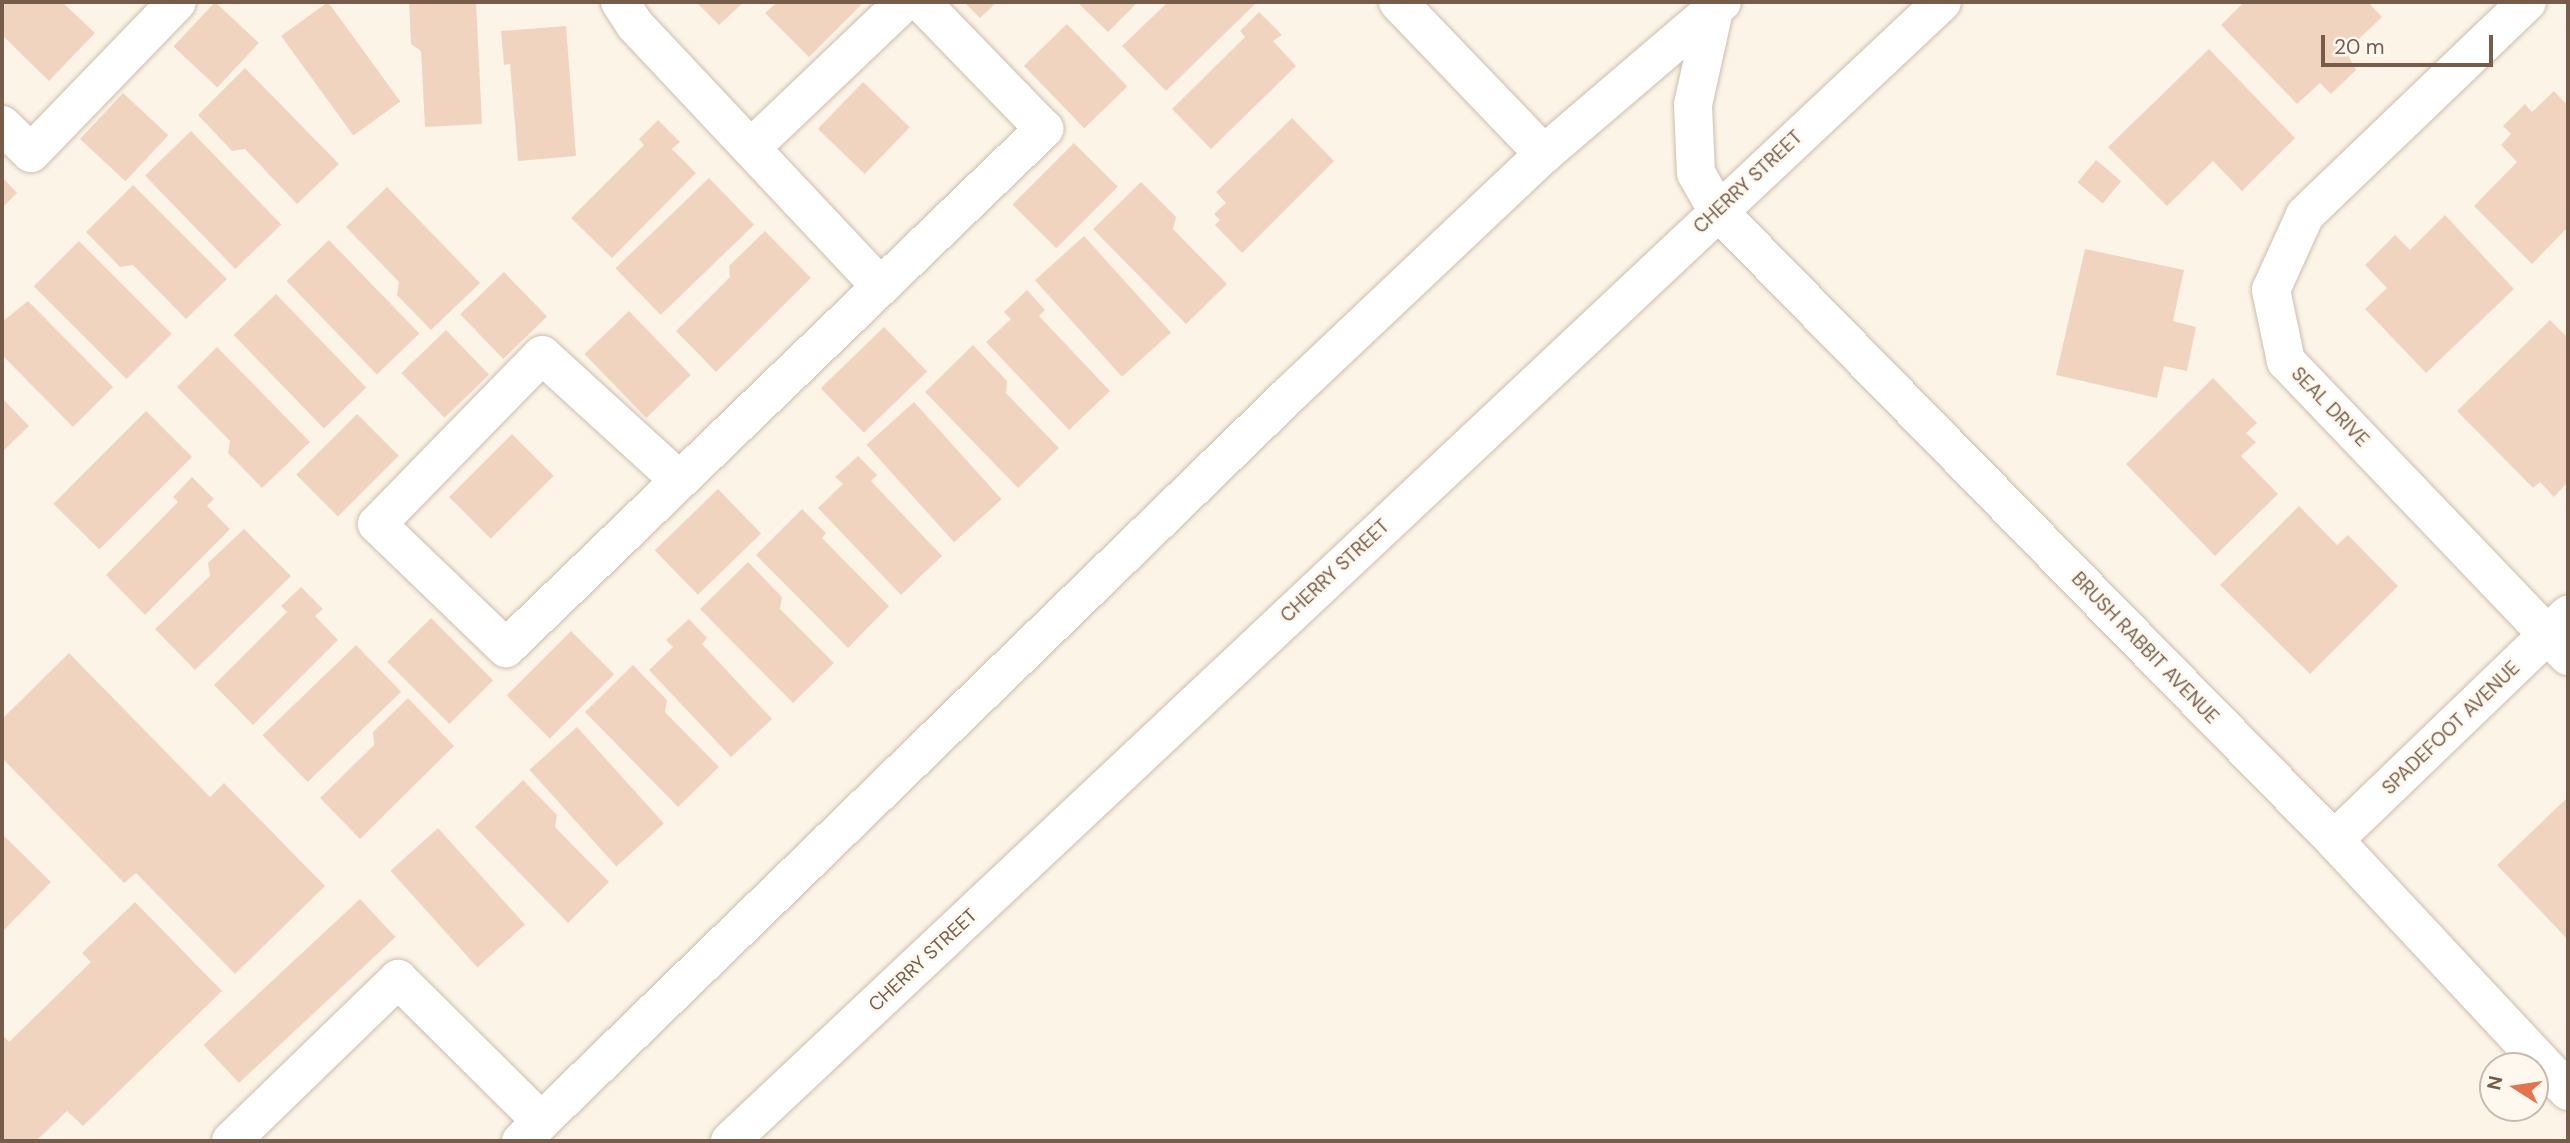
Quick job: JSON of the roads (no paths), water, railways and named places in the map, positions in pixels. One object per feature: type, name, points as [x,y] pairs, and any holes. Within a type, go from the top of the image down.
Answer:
[{"type":"street","points":[[2,125],[31,153],[177,2]]},
{"type":"street","points":[[620,2],[635,25],[754,146],[878,284]]},
{"type":"street","points":[[754,146],[904,2]]},
{"type":"street","points":[[679,480],[542,355],[377,524],[506,649],[679,480],[878,284],[1044,129],[921,2]]},
{"type":"street","points":[[1398,2],[1544,154]]},
{"type":"street","name":"CHERRY STREET","points":[[730,1141],[1941,2]]},
{"type":"street","name":"SEAL DRIVE","points":[[2527,2],[2305,215],[2271,290],[2286,361],[2561,636]]},
{"type":"street","points":[[231,1141],[398,979],[531,1131],[1544,154],[1718,6]]},
{"type":"street","name":"BRUSH RABBIT AVENUE","points":[[1718,6],[1693,105],[1696,173],[1717,211],[2333,840],[2568,1091]]},
{"type":"street","name":"SPADEFOOT AVENUE","points":[[2333,840],[2561,636]]}]
